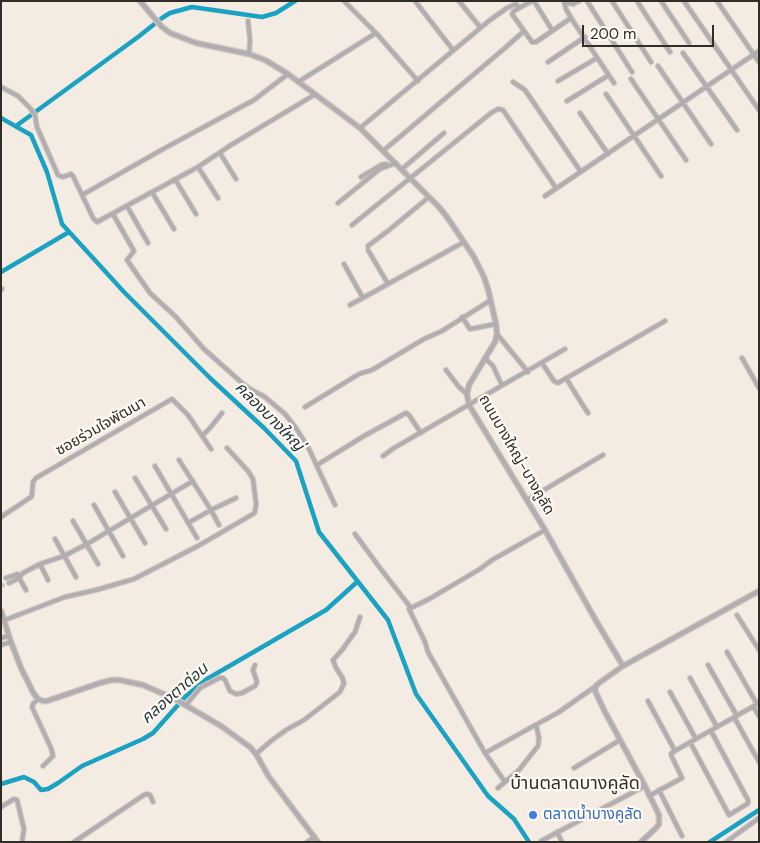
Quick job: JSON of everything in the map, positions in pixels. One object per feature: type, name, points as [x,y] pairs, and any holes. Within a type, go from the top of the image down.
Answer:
[{"type":"street","points":[[140,1],[162,27],[176,36],[190,41],[249,54],[272,64],[360,128],[447,217],[480,268],[491,300],[497,334],[528,372]]},
{"type":"street","points":[[344,1],[376,33],[418,81]]},
{"type":"street","points":[[415,1],[453,50]]},
{"type":"street","points":[[459,1],[480,27]]},
{"type":"street","points":[[360,128],[480,27],[507,8],[533,1],[552,30]]},
{"type":"street","points":[[564,1],[573,4],[580,1]]},
{"type":"street","points":[[564,1],[571,18],[614,83]]},
{"type":"street","points":[[587,1],[632,72]]},
{"type":"street","points":[[612,1],[651,62]]},
{"type":"street","points":[[637,1],[670,52]]},
{"type":"street","points":[[662,1],[688,43]]},
{"type":"street","points":[[684,1],[759,110]]},
{"type":"street","points":[[718,1],[759,62]]},
{"type":"street","points":[[518,4],[512,14],[531,42],[534,42],[571,18]]},
{"type":"street","points":[[248,20],[249,54]]},
{"type":"street","points":[[383,151],[524,31]]},
{"type":"street","points":[[298,82],[376,33]]},
{"type":"street","points":[[548,62],[585,37]]},
{"type":"street","points":[[545,196],[759,51]]},
{"type":"street","points":[[684,53],[737,130]]},
{"type":"street","points":[[558,81],[597,58]]},
{"type":"street","points":[[658,66],[711,144]]},
{"type":"street","points":[[82,195],[254,100],[288,74]]},
{"type":"street","points":[[567,101],[608,75]]},
{"type":"street","points":[[631,80],[686,160]]},
{"type":"street","points":[[514,82],[525,90],[581,172]]},
{"type":"street","points":[[1,87],[18,96],[30,108],[35,115],[37,127],[58,175],[63,177],[71,174],[95,221],[99,222],[198,167],[314,95]]},
{"type":"street","points":[[606,94],[661,176]]},
{"type":"street","points":[[352,225],[491,113],[501,109],[556,188]]},
{"type":"street","points":[[580,113],[608,154]]},
{"type":"street","points":[[402,169],[444,133]]},
{"type":"street","points":[[220,153],[236,179]]},
{"type":"street","points":[[338,203],[380,169],[396,163]]},
{"type":"street","points":[[361,177],[381,164],[389,165]]},
{"type":"street","points":[[198,167],[218,198]]},
{"type":"street","points":[[175,179],[196,214]]},
{"type":"street","points":[[152,192],[174,229]]},
{"type":"street","points":[[388,284],[368,248],[429,197]]},
{"type":"street","points":[[127,206],[148,243]]},
{"type":"street","points":[[113,214],[134,251],[127,260],[150,293],[176,317],[204,349],[241,382],[269,400],[285,414],[309,449],[335,505]]},
{"type":"street","points":[[350,305],[464,242]]},
{"type":"street","points":[[344,264],[363,298]]},
{"type":"street","points":[[305,407],[359,374],[372,370],[491,300]]},
{"type":"street","points":[[462,317],[470,329],[496,324]]},
{"type":"street","points":[[542,363],[558,383],[665,321]]},
{"type":"street","name":"ถนนบางใหญ่-บางคูลัด","points":[[497,334],[471,380],[467,394],[469,405],[545,530],[623,666]]},
{"type":"street","points":[[383,456],[566,349]]},
{"type":"street","points":[[484,358],[493,366],[501,383]]},
{"type":"street","points":[[742,358],[759,388]]},
{"type":"street","points":[[446,370],[467,394]]},
{"type":"street","points":[[566,378],[588,412]]},
{"type":"street","name":"ซอยร่วมใจพัฒนา","points":[[1,517],[31,498],[33,482],[36,478],[172,400],[188,415],[211,448]]},
{"type":"street","points":[[202,436],[222,413]]},
{"type":"street","points":[[317,465],[406,413],[421,433]]},
{"type":"street","points":[[5,620],[65,597],[134,579],[198,546],[253,514],[256,504],[253,479],[227,448]]},
{"type":"street","points":[[527,500],[603,454]]},
{"type":"street","points":[[179,460],[219,525]]},
{"type":"street","points":[[155,466],[197,538]]},
{"type":"street","points":[[135,478],[166,529]]},
{"type":"street","points":[[8,583],[40,564],[64,556],[87,544],[193,481]]},
{"type":"street","points":[[115,492],[145,543]]},
{"type":"street","points":[[188,523],[236,498]]},
{"type":"street","points":[[94,505],[123,556]]},
{"type":"street","points":[[73,522],[98,564]]},
{"type":"street","points":[[411,608],[545,530]]},
{"type":"street","points":[[356,534],[411,608],[409,610],[428,652],[485,753],[505,782]]},
{"type":"street","points":[[54,538],[76,577]]},
{"type":"street","points":[[40,564],[48,580]]},
{"type":"street","points":[[6,578],[18,576]]},
{"type":"street","points":[[18,576],[26,590]]},
{"type":"street","points":[[485,753],[559,712],[623,666],[759,591]]},
{"type":"street","points":[[732,605],[759,650]]},
{"type":"street","points":[[1,611],[21,668],[34,694],[38,698],[47,701],[100,683],[119,680],[143,685],[185,704],[221,726],[250,747],[269,778],[316,840],[307,842]]},
{"type":"street","points":[[256,754],[271,741],[304,720],[340,692],[344,683],[333,660],[354,632],[360,617]]},
{"type":"street","points":[[1,638],[9,636]]},
{"type":"street","points":[[1,645],[11,642]]},
{"type":"street","points":[[727,652],[756,704],[759,716]]},
{"type":"street","points":[[185,704],[200,688],[219,678],[223,678],[230,691],[236,694],[255,686],[253,670],[255,665]]},
{"type":"street","points":[[708,665],[759,762]]},
{"type":"street","points":[[690,678],[717,727]]},
{"type":"street","points":[[596,686],[596,693],[659,815],[656,828],[641,842]]},
{"type":"street","points":[[670,692],[696,739]]},
{"type":"street","points":[[38,698],[32,704],[32,707],[53,756],[43,766]]},
{"type":"street","points":[[648,701],[675,751]]},
{"type":"street","points":[[649,796],[682,778],[671,754],[756,704]]},
{"type":"street","points":[[498,788],[519,770],[538,746],[539,738],[536,726]]},
{"type":"street","points":[[690,742],[728,815],[747,804],[748,800],[711,730]]},
{"type":"street","points":[[574,768],[620,740]]},
{"type":"street","points":[[541,841],[645,786]]},
{"type":"street","points":[[659,790],[682,836]]},
{"type":"street","points":[[74,842],[144,795],[150,795],[153,802]]},
{"type":"street","points":[[1,807],[14,799],[17,800],[24,829],[22,842]]},
{"type":"street","points":[[726,842],[759,818]]},
{"type":"street","points":[[557,832],[562,842]]},
{"type":"waterway","points":[[16,126],[170,13],[192,7],[262,17],[276,13],[295,1]]},
{"type":"waterway","name":"คลองบางใหญ่","points":[[1,118],[31,135],[47,172],[62,224],[124,292],[296,461],[319,532],[388,620],[416,694],[488,796],[514,819],[529,842]]},
{"type":"waterway","points":[[1,272],[69,232]]},
{"type":"waterway","name":"คลองตาด่อน","points":[[1,784],[24,777],[34,782],[41,790],[48,789],[82,766],[143,739],[153,733],[186,696],[207,679],[326,610],[357,582]]},
{"type":"waterway","points":[[710,842],[759,810]]},
{"type":"tunnel","points":[[1,586],[9,583]]},
{"type":"place","name":"ตลาดน้ำบางคูลัด","points":[[533,815]]},
{"type":"district","name":"บ้านตลาดบางคูลัด","points":[[575,784]]}]
